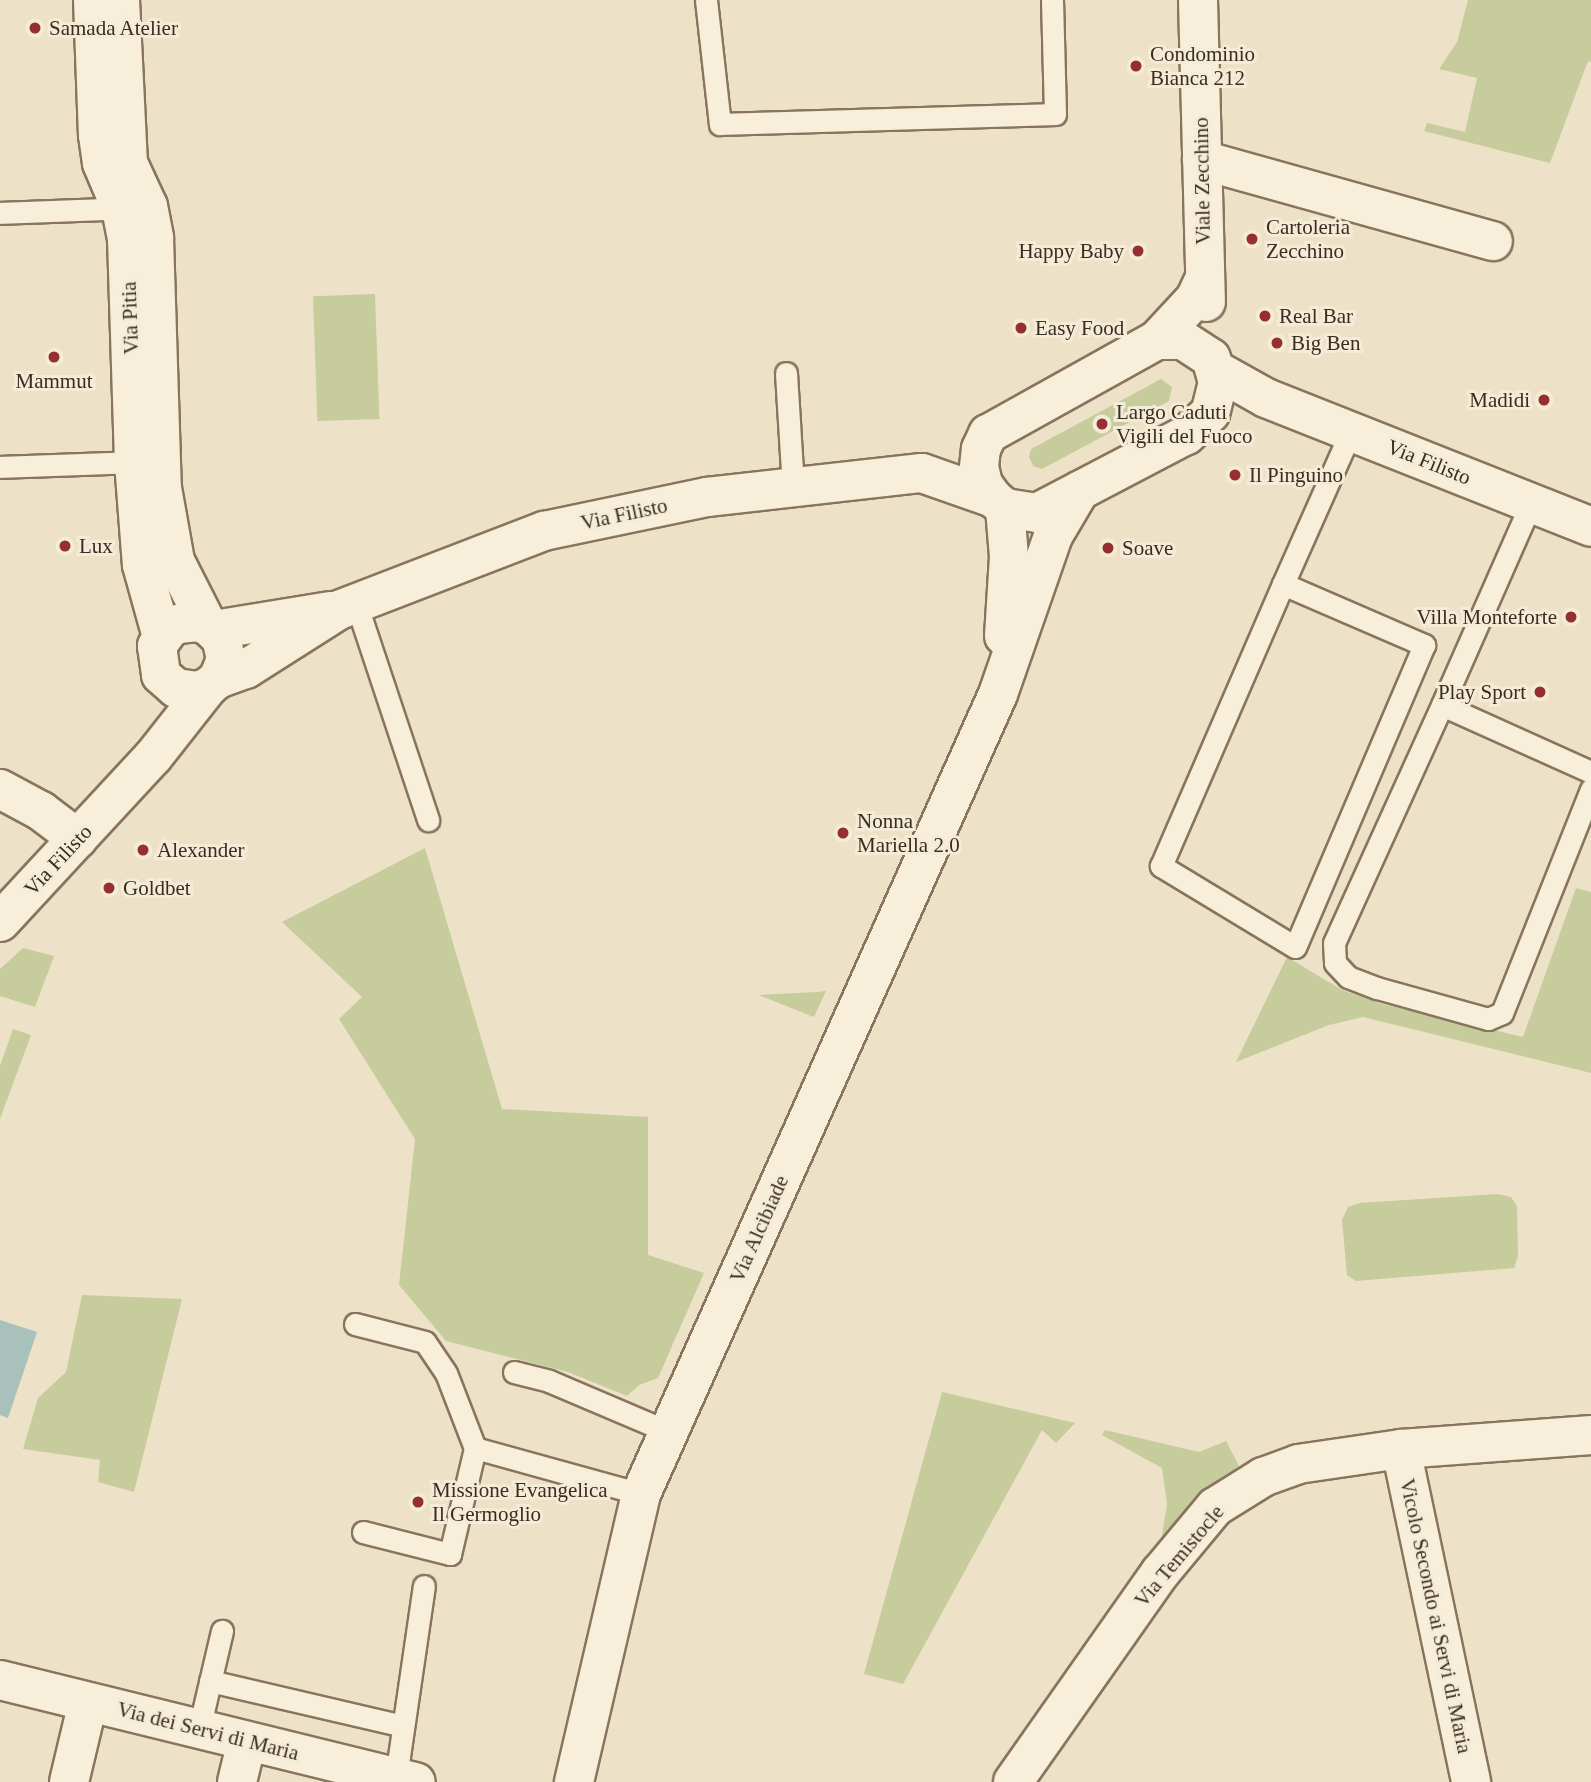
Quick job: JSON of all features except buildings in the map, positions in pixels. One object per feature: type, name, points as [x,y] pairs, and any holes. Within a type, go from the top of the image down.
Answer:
[{"type":"street","name":"Via Pitia","points":[[93,0],[98,135],[102,163],[154,238],[162,488],[175,561],[211,628]]},
{"type":"street","name":"Via Pitia","points":[[120,0],[128,163],[134,207],[127,239],[134,462],[142,565],[162,637]]},
{"type":"street","name":"Viale Zecchino","points":[[1186,435],[1210,414],[1218,382],[1213,364],[1205,278],[1198,0]]},
{"type":"street","points":[[1202,160],[1493,241]]},
{"type":"street","points":[[922,473],[1157,340],[1195,299],[1205,278]]},
{"type":"street","name":"Via Filisto","points":[[1157,340],[1183,340],[1213,364],[1266,398],[1591,527]]},
{"type":"street","points":[[922,473],[999,503],[1037,513],[1186,435],[1266,398]]},
{"type":"street","points":[[988,435],[981,449],[979,467],[983,484],[999,503],[1009,557],[998,694]]},
{"type":"street","name":"Via Filisto","points":[[348,607],[544,531],[708,497],[922,473]]},
{"type":"street","points":[[998,694],[1053,536],[1080,490]]},
{"type":"street","points":[[211,628],[348,607]]},
{"type":"street","points":[[213,683],[226,659],[225,648],[211,628],[198,622],[178,624],[162,637],[158,646],[158,666],[168,682],[187,691],[213,683],[246,669],[348,607]]},
{"type":"street","points":[[116,799],[168,682]]},
{"type":"street","name":"Via Filisto","points":[[0,922],[116,799],[182,724],[213,683]]},
{"type":"street","name":"Via Alcibiade","points":[[574,1782],[641,1494],[998,694]]},
{"type":"street","points":[[0,789],[41,811],[78,839]]},
{"type":"street","name":"Via Temistocle","points":[[1013,1782],[1160,1573],[1215,1507],[1263,1477],[1298,1464],[1401,1449],[1591,1435]]},
{"type":"street","name":"Vicolo Secondo ai Servi di Maria","points":[[1401,1449],[1471,1782]]},
{"type":"street","name":"Via dei Servi di Maria","points":[[0,1680],[406,1780]]},
{"type":"street","points":[[69,1782],[88,1702]]},
{"type":"street","points":[[237,1782],[247,1741]]},
{"type":"lane","points":[[706,0],[720,124],[1055,114],[1052,0]]},
{"type":"lane","points":[[0,213],[134,207]]},
{"type":"lane","points":[[786,373],[793,488]]},
{"type":"lane","points":[[1283,584],[1424,645],[1294,947],[1161,866],[1283,584],[1351,430]]},
{"type":"lane","points":[[0,467],[134,462]]},
{"type":"lane","points":[[1531,503],[1334,943],[1335,963],[1348,977],[1488,1019],[1502,1013],[1591,789]]},
{"type":"lane","points":[[348,607],[428,820]]},
{"type":"lane","points":[[1442,705],[1591,772]]},
{"type":"lane","points":[[355,1324],[425,1342],[446,1373],[475,1448],[450,1554],[363,1532]]},
{"type":"lane","points":[[514,1372],[549,1381],[668,1432]]},
{"type":"lane","points":[[475,1448],[641,1494]]},
{"type":"lane","points":[[406,1780],[403,1726],[424,1586]]},
{"type":"lane","points":[[199,1729],[222,1631]]},
{"type":"lane","points":[[210,1681],[403,1726]]},
{"type":"green space","points":[[1468,0],[1591,0],[1591,62],[1588,61],[1550,163],[1424,131],[1427,123],[1465,132],[1477,78],[1439,69],[1457,42]]},
{"type":"green space","points":[[375,294],[379,419],[317,421],[313,296]]},
{"type":"green space","points":[[1161,379],[1172,387],[1169,401],[1042,469],[1033,466],[1029,457],[1031,449]]},
{"type":"green space","points":[[425,848],[502,1109],[648,1117],[648,1255],[704,1273],[658,1378],[639,1385],[627,1396],[568,1372],[446,1341],[399,1285],[415,1139],[339,1019],[362,997],[282,922]]},
{"type":"green space","points":[[1576,888],[1591,892],[1591,1073],[1363,1017],[1329,1025],[1236,1062],[1287,957],[1342,990],[1382,1004],[1523,1037]]},
{"type":"green space","points":[[23,948],[54,956],[35,1007],[0,996],[0,969]]},
{"type":"green space","points":[[826,991],[814,1017],[758,995],[816,992]]},
{"type":"green space","points":[[13,1029],[31,1035],[0,1119],[0,1066]]},
{"type":"green space","points":[[1497,1194],[1511,1197],[1517,1206],[1518,1256],[1514,1268],[1356,1281],[1347,1275],[1342,1220],[1348,1207],[1360,1203]]},
{"type":"green space","points":[[82,1295],[182,1299],[134,1492],[98,1482],[100,1460],[23,1449],[38,1398],[66,1372]]},
{"type":"green space","points":[[942,1392],[1075,1423],[1056,1443],[1042,1430],[903,1684],[864,1674]]},
{"type":"green space","points":[[1105,1430],[1199,1452],[1226,1441],[1239,1466],[1207,1491],[1161,1542],[1167,1504],[1162,1468],[1102,1435]]},
{"type":"water","points":[[0,1320],[37,1332],[8,1418],[0,1415]]},
{"type":"place","name":"Samada Atelier","points":[[35,28]]},
{"type":"place","name":"Condominio Bianca 212","points":[[1136,66]]},
{"type":"place","name":"Cartoleria Zecchino","points":[[1252,239]]},
{"type":"place","name":"Happy Baby","points":[[1138,251]]},
{"type":"place","name":"Real Bar","points":[[1265,316]]},
{"type":"place","name":"Easy Food","points":[[1021,328]]},
{"type":"place","name":"Big Ben","points":[[1277,343]]},
{"type":"place","name":"Mammut","points":[[54,357]]},
{"type":"place","name":"Madidi","points":[[1544,400]]},
{"type":"place","name":"Largo Caduti Vigili del Fuoco","points":[[1102,424]]},
{"type":"place","name":"Il Pinguino","points":[[1235,475]]},
{"type":"place","name":"Lux","points":[[65,546]]},
{"type":"place","name":"Soave","points":[[1108,548]]},
{"type":"place","name":"Villa Monteforte","points":[[1571,617]]},
{"type":"place","name":"Play Sport","points":[[1540,692]]},
{"type":"place","name":"Nonna Mariella 2.0","points":[[843,833]]},
{"type":"place","name":"Alexander","points":[[143,850]]},
{"type":"place","name":"Goldbet","points":[[109,888]]},
{"type":"place","name":"Missione Evangelica Il Germoglio","points":[[418,1502]]}]
